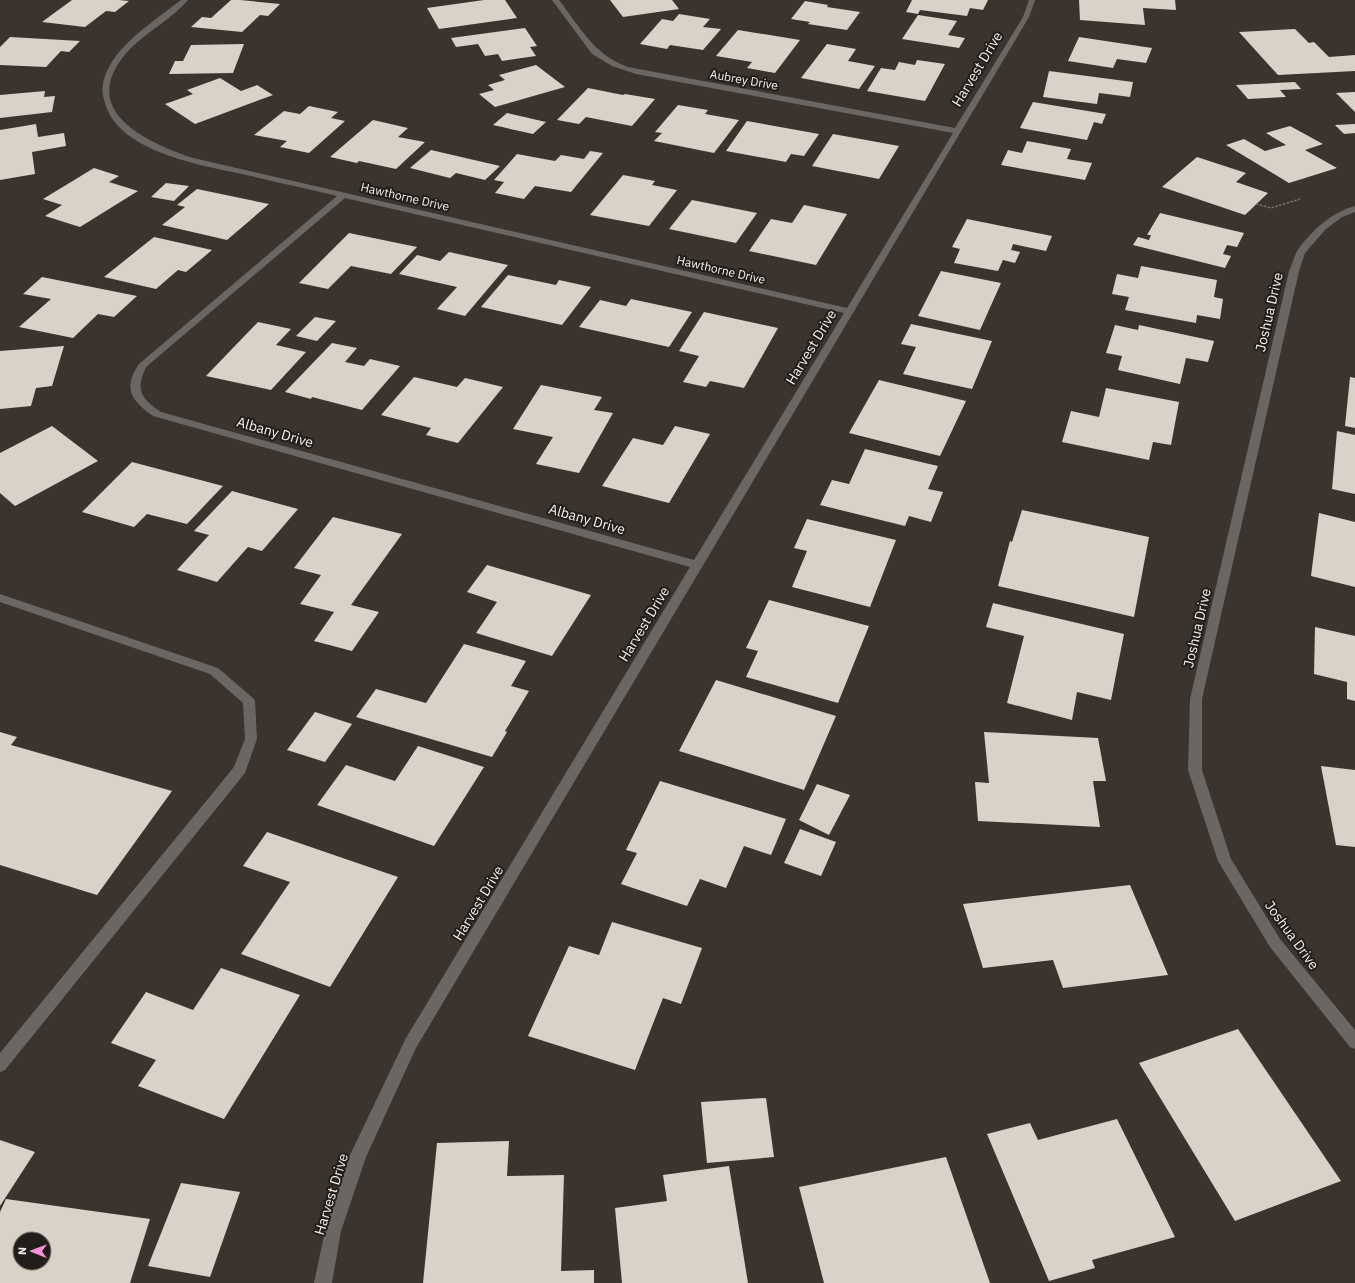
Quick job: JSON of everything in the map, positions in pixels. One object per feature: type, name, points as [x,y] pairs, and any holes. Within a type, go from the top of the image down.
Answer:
[{"type":"street","name":"Hawthorne Drive","points":[[185,0],[120,56],[112,67],[106,91],[107,103],[111,112],[119,122],[136,137],[167,152],[191,160],[849,311]]},
{"type":"street","name":"Aubrey Drive","points":[[555,0],[595,52],[602,58],[619,67],[636,72],[957,131]]},
{"type":"street","name":"Harvest Drive","points":[[323,1283],[334,1230],[358,1155],[411,1043],[1026,17],[1032,0]]},
{"type":"street","name":"Albany Drive","points":[[343,195],[146,362],[135,378],[135,391],[141,403],[157,414],[697,565]]},
{"type":"street","name":"Joshua Drive","points":[[1355,209],[1340,215],[1323,227],[1301,252],[1294,271],[1196,699],[1195,770],[1225,861],[1276,943],[1355,1042]]},
{"type":"street","points":[[0,598],[214,671],[249,701],[251,738],[240,769],[0,1065]]},
{"type":"path","points":[[1256,204],[1271,208],[1300,199]]},
{"type":"building","points":[[72,0],[129,1],[115,12],[106,11],[85,27],[42,22]]},
{"type":"building","points":[[231,0],[280,4],[268,16],[260,15],[242,32],[191,27],[202,17],[211,18]]},
{"type":"building","points":[[484,0],[505,0],[517,18],[439,29],[427,8]]},
{"type":"building","points":[[610,0],[672,0],[679,9],[623,17]]},
{"type":"building","points":[[912,0],[988,0],[983,10],[970,8],[967,16],[920,10],[918,14],[906,12]]},
{"type":"building","points":[[1079,0],[1175,0],[1176,10],[1143,8],[1145,25],[1080,20]]},
{"type":"building","points":[[805,1],[828,5],[827,7],[860,12],[847,30],[808,24],[810,22],[791,19]]},
{"type":"building","points":[[679,14],[710,19],[703,27],[721,29],[703,50],[670,45],[667,49],[640,44],[662,19],[673,21]]},
{"type":"building","points":[[918,15],[957,21],[948,35],[965,38],[959,48],[902,39]]},
{"type":"building","points":[[525,28],[537,46],[530,47],[536,56],[502,61],[498,54],[485,56],[478,44],[456,47],[451,38]]},
{"type":"building","points":[[1295,29],[1309,43],[1314,42],[1329,57],[1355,55],[1355,71],[1278,75],[1239,32]]},
{"type":"building","points":[[738,30],[800,40],[775,73],[747,68],[752,62],[716,56]]},
{"type":"building","points":[[10,37],[80,41],[69,52],[61,51],[46,67],[0,65],[0,47]]},
{"type":"building","points":[[1079,37],[1152,48],[1146,63],[1117,59],[1113,68],[1068,61]]},
{"type":"building","points":[[244,44],[233,73],[169,74],[175,61],[183,61],[191,45]]},
{"type":"building","points":[[827,44],[856,49],[848,61],[875,66],[859,89],[801,78]]},
{"type":"building","points":[[917,60],[945,64],[925,101],[867,91],[881,68],[895,70],[899,62],[915,65]]},
{"type":"building","points":[[536,65],[565,87],[495,107],[479,94],[494,90],[488,85],[505,80],[499,75]]},
{"type":"building","points":[[1049,71],[1133,82],[1130,97],[1099,93],[1097,104],[1043,97]]},
{"type":"building","points":[[220,78],[241,91],[257,85],[273,95],[195,124],[165,104],[193,94],[187,90]]},
{"type":"building","points":[[1295,82],[1301,89],[1280,90],[1286,97],[1248,99],[1236,85]]},
{"type":"building","points":[[588,88],[623,95],[625,94],[655,99],[632,126],[586,117],[579,124],[557,120]]},
{"type":"building","points":[[45,91],[44,97],[55,96],[52,112],[0,118],[0,95]]},
{"type":"building","points":[[1355,92],[1355,112],[1336,93]]},
{"type":"building","points":[[1033,102],[1106,114],[1102,124],[1094,122],[1087,140],[1020,128]]},
{"type":"building","points":[[678,105],[708,110],[705,114],[739,120],[714,153],[654,141],[662,133],[655,132]]},
{"type":"building","points":[[309,106],[338,112],[331,118],[345,121],[309,153],[280,147],[287,141],[254,135],[284,111],[300,114]]},
{"type":"building","points":[[507,113],[546,122],[533,134],[493,125]]},
{"type":"building","points":[[373,120],[408,128],[398,137],[425,142],[396,169],[359,161],[357,163],[330,157]]},
{"type":"building","points":[[747,121],[819,134],[804,156],[791,154],[786,162],[726,151]]},
{"type":"building","points":[[36,124],[38,137],[64,133],[66,146],[32,152],[35,174],[0,180],[0,130]]},
{"type":"building","points":[[1355,124],[1355,133],[1344,134],[1335,125]]},
{"type":"building","points":[[1290,126],[1323,144],[1305,150],[1337,168],[1289,183],[1226,145],[1244,139],[1265,151],[1286,145],[1266,133]]},
{"type":"building","points":[[833,134],[899,146],[879,179],[812,166]]},
{"type":"building","points":[[1027,141],[1071,149],[1067,159],[1092,163],[1085,180],[1001,165],[1008,150],[1022,153]]},
{"type":"building","points":[[431,150],[500,166],[485,180],[456,173],[450,178],[410,168]]},
{"type":"building","points":[[590,151],[603,153],[571,192],[535,186],[524,199],[495,193],[504,182],[494,180],[517,154],[555,161],[561,155],[584,159]]},
{"type":"building","points":[[1197,157],[1246,173],[1236,182],[1268,193],[1245,215],[1162,187]]},
{"type":"building","points":[[94,168],[119,176],[109,182],[138,191],[80,227],[45,216],[62,205],[43,199]]},
{"type":"building","points":[[623,175],[655,181],[652,185],[677,190],[649,226],[590,215]]},
{"type":"building","points":[[166,183],[189,186],[174,201],[151,197]]},
{"type":"building","points":[[197,189],[269,204],[227,240],[162,225],[185,207],[177,205]]},
{"type":"building","points":[[692,200],[757,213],[736,243],[669,229]]},
{"type":"building","points":[[804,205],[847,214],[816,265],[749,251],[771,219],[792,223]]},
{"type":"building","points":[[1160,213],[1244,233],[1237,247],[1227,245],[1223,254],[1231,256],[1225,268],[1133,245],[1138,237],[1149,240],[1151,235],[1147,235]]},
{"type":"building","points":[[967,219],[1052,236],[1046,251],[1013,244],[1011,250],[1020,252],[1015,263],[1003,260],[998,271],[954,263],[960,249],[952,247]]},
{"type":"building","points":[[349,233],[417,247],[391,274],[351,266],[328,289],[299,283]]},
{"type":"building","points":[[154,237],[212,250],[186,272],[178,270],[156,289],[104,277]]},
{"type":"building","points":[[449,252],[508,265],[465,316],[437,309],[457,287],[399,274],[417,255],[440,261]]},
{"type":"building","points":[[1141,266],[1217,280],[1214,297],[1223,299],[1220,319],[1197,315],[1196,323],[1125,310],[1129,297],[1112,294],[1117,274],[1138,278]]},
{"type":"building","points":[[941,271],[1001,283],[980,330],[918,316]]},
{"type":"building","points":[[508,275],[556,285],[559,280],[591,287],[562,325],[481,307]]},
{"type":"building","points":[[42,277],[137,296],[114,317],[98,314],[73,338],[19,327],[51,299],[23,294]]},
{"type":"building","points":[[631,299],[692,312],[669,347],[579,327],[600,300],[626,306]]},
{"type":"building","points":[[704,312],[778,328],[744,388],[710,381],[706,387],[683,382],[699,356],[679,351]]},
{"type":"building","points":[[315,317],[336,321],[317,341],[296,336]]},
{"type":"building","points":[[258,322],[291,329],[276,345],[306,352],[271,390],[206,376]]},
{"type":"building","points":[[911,324],[992,341],[972,389],[903,374],[916,347],[901,344]]},
{"type":"building","points":[[1115,325],[1138,330],[1139,325],[1214,341],[1208,362],[1186,358],[1180,384],[1118,370],[1122,356],[1106,353]]},
{"type":"building","points":[[332,343],[357,348],[345,362],[364,366],[370,359],[400,366],[362,410],[312,397],[311,399],[285,392]]},
{"type":"building","points":[[64,346],[52,386],[36,388],[31,406],[0,409],[0,351]]},
{"type":"building","points":[[414,377],[457,387],[465,378],[503,387],[458,443],[426,435],[431,428],[381,415]]},
{"type":"building","points":[[1350,377],[1355,378],[1355,428],[1345,426]]},
{"type":"building","points":[[879,380],[966,401],[940,456],[849,433]]},
{"type":"building","points":[[541,385],[602,397],[594,410],[613,413],[579,473],[536,464],[553,437],[513,429]]},
{"type":"building","points":[[1106,388],[1179,402],[1171,445],[1153,442],[1149,460],[1062,442],[1071,411],[1099,417]]},
{"type":"building","points":[[52,426],[98,461],[15,506],[0,493],[0,453]]},
{"type":"building","points":[[675,426],[710,434],[669,503],[602,486],[633,438],[663,445]]},
{"type":"building","points":[[1337,431],[1355,435],[1355,494],[1332,489]]},
{"type":"building","points":[[865,449],[938,466],[928,489],[943,492],[931,522],[909,516],[905,526],[820,505],[832,480],[849,484]]},
{"type":"building","points":[[132,462],[223,486],[187,524],[147,514],[134,527],[82,512]]},
{"type":"building","points":[[232,491],[298,509],[262,551],[248,547],[217,582],[177,570],[209,535],[194,531]]},
{"type":"building","points":[[1022,510],[1149,537],[1134,617],[998,586],[1010,541],[1012,542]]},
{"type":"building","points":[[1319,513],[1355,522],[1355,587],[1311,576]]},
{"type":"building","points":[[333,517],[402,534],[351,605],[379,612],[352,651],[314,641],[334,612],[300,604],[321,575],[294,568]]},
{"type":"building","points":[[807,519],[896,540],[870,607],[792,587],[807,551],[794,548]]},
{"type":"building","points":[[487,565],[591,595],[552,656],[476,633],[497,602],[467,592]]},
{"type":"building","points":[[769,600],[869,626],[838,703],[746,677],[758,651],[746,648]]},
{"type":"building","points":[[993,603],[1124,634],[1111,700],[1077,692],[1072,720],[1007,703],[1024,636],[986,627]]},
{"type":"building","points":[[1315,627],[1355,636],[1355,701],[1347,699],[1347,682],[1314,674]]},
{"type":"building","points":[[464,644],[526,661],[511,686],[529,691],[505,731],[507,732],[492,757],[356,717],[376,689],[426,703]]},
{"type":"building","points":[[716,680],[836,716],[804,790],[679,751]]},
{"type":"building","points":[[315,712],[352,724],[325,762],[287,750]]},
{"type":"building","points":[[0,732],[17,737],[11,745],[172,791],[97,895],[0,865]]},
{"type":"building","points":[[984,732],[1098,738],[1106,781],[1093,781],[1100,827],[978,821],[975,782],[989,783]]},
{"type":"building","points":[[418,746],[484,767],[434,846],[317,805],[346,765],[395,781]]},
{"type":"building","points":[[1321,766],[1355,770],[1355,847],[1336,845]]},
{"type":"building","points":[[660,781],[786,819],[771,855],[744,846],[726,888],[700,879],[687,906],[621,884],[637,853],[626,850]]},
{"type":"building","points":[[817,784],[850,795],[829,835],[799,820]]},
{"type":"building","points":[[800,829],[836,842],[821,876],[784,863]]},
{"type":"building","points":[[267,832],[398,877],[330,987],[241,954],[290,882],[243,866]]},
{"type":"building","points":[[1130,885],[1168,975],[1063,988],[1053,960],[983,968],[963,904]]},
{"type":"building","points":[[612,922],[702,948],[681,1004],[663,998],[635,1070],[528,1036],[569,946],[599,955]]},
{"type":"building","points":[[221,968],[300,995],[224,1119],[138,1086],[156,1060],[111,1043],[146,992],[193,1010]]},
{"type":"building","points":[[1238,1029],[1341,1181],[1235,1221],[1139,1063]]},
{"type":"building","points":[[766,1098],[774,1157],[707,1163],[701,1102]]},
{"type":"building","points":[[1117,1119],[1175,1237],[1092,1260],[1095,1268],[1049,1281],[987,1134],[1030,1123],[1038,1140]]},
{"type":"building","points":[[0,1140],[35,1152],[0,1206]]},
{"type":"building","points":[[509,1141],[507,1176],[564,1175],[561,1271],[594,1270],[594,1283],[423,1283],[437,1143]]},
{"type":"building","points":[[946,1157],[990,1283],[824,1283],[799,1187]]},
{"type":"building","points":[[729,1166],[748,1283],[622,1283],[615,1208],[667,1201],[663,1175]]},
{"type":"building","points":[[181,1183],[240,1192],[210,1277],[148,1266]]},
{"type":"building","points":[[6,1199],[150,1219],[130,1283],[0,1283],[0,1212]]}]
